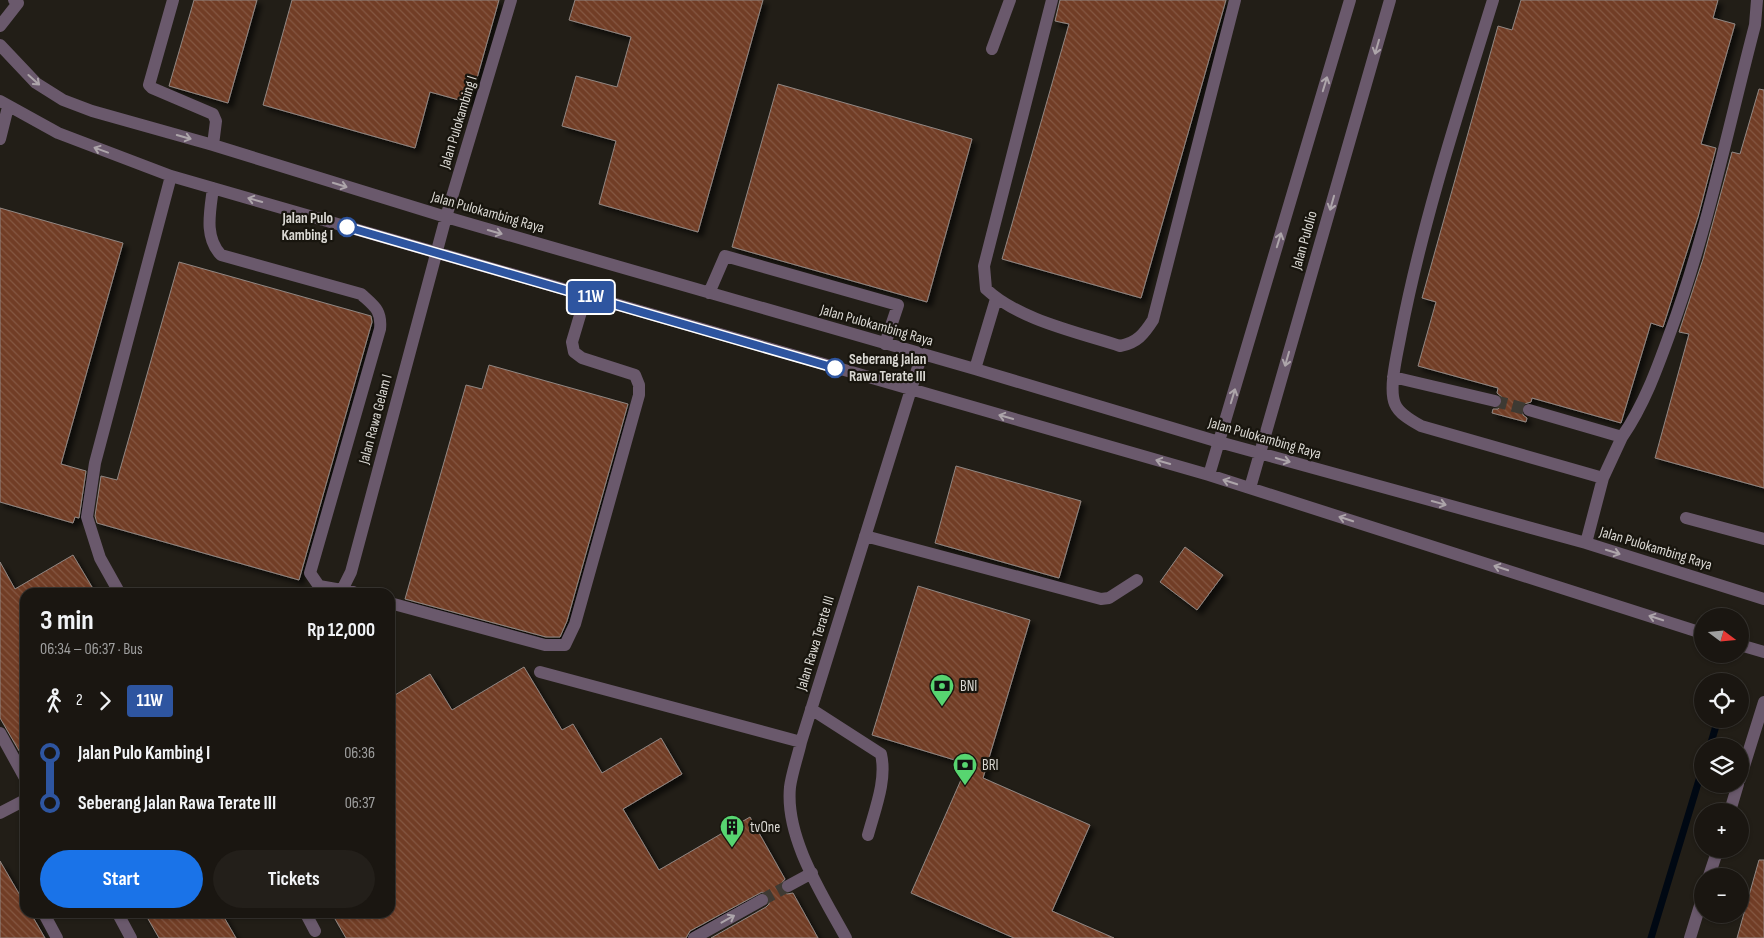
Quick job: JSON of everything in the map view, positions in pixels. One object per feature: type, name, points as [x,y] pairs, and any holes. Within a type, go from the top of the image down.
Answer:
[{"type":"street","points":[[0,26],[18,4],[14,0]]},
{"type":"street","points":[[173,0],[149,85],[213,114],[216,121],[213,145]]},
{"type":"street","name":"Jalan Pulokambing I","points":[[436,253],[511,0]]},
{"type":"street","points":[[992,48],[1010,0]]},
{"type":"street","points":[[1052,0],[984,266],[986,289],[996,299],[1020,312],[1120,346],[1130,344],[1142,336],[1153,320],[1235,0]]},
{"type":"street","name":"Jalan Pulolio","points":[[1209,475],[1350,0]]},
{"type":"street","name":"Jalan Pulolio","points":[[1250,488],[1390,0]]},
{"type":"street","points":[[1492,0],[1434,190],[1412,280],[1393,377],[1395,404],[1405,416],[1420,426],[1603,478]]},
{"type":"street","points":[[1586,543],[1603,478],[1622,436],[1638,414],[1683,297],[1697,252],[1755,25],[1757,0]]},
{"type":"street","name":"Jalan Pulokambing Raya","points":[[0,45],[36,83],[64,100],[92,111],[213,145],[446,218],[975,369],[1260,454],[1586,543],[1764,599]]},
{"type":"street","points":[[0,139],[4,104],[58,134],[171,176],[1209,475],[1694,630]]},
{"type":"street","points":[[117,588],[100,558],[87,517],[95,463],[171,176]]},
{"type":"street","points":[[212,188],[210,238],[212,246],[221,255],[361,294],[375,307],[381,317],[380,329],[310,573],[319,586],[325,588]]},
{"type":"street","name":"Jalan Rawa Gelam I","points":[[347,588],[436,253]]},
{"type":"street","points":[[709,293],[725,256],[898,305],[885,344]]},
{"type":"street","points":[[395,604],[546,645],[565,645],[575,624],[636,410],[639,385],[635,375],[582,358],[574,352],[572,342],[586,295]]},
{"type":"street","points":[[975,369],[996,299]]},
{"type":"street","name":"Jalan Rawa Terate III","points":[[846,938],[796,838],[790,787],[811,709],[922,354]]},
{"type":"street","points":[[1393,377],[1495,401]]},
{"type":"street","points":[[1529,410],[1622,436]]},
{"type":"street","points":[[1686,518],[1764,539]]},
{"type":"street","points":[[865,536],[1101,599],[1109,598],[1137,580]]},
{"type":"street","points":[[1749,648],[1764,652]]},
{"type":"street","points":[[540,672],[801,742]]},
{"type":"street","points":[[1749,750],[1764,702]]},
{"type":"street","points":[[811,709],[881,754],[884,765],[882,782],[868,835]]},
{"type":"street","points":[[0,733],[20,769]]},
{"type":"street","points":[[0,813],[20,803]]},
{"type":"street","points":[[788,886],[812,873]]},
{"type":"street","points":[[694,938],[762,900]]},
{"type":"street","points":[[46,918],[57,938]]},
{"type":"street","points":[[120,918],[131,938]]},
{"type":"street","points":[[308,918],[315,931]]},
{"type":"street","points":[[1690,938],[1695,923]]},
{"type":"building","points":[[194,0],[257,0],[228,103],[169,86]]},
{"type":"building","points":[[292,0],[499,0],[470,103],[430,92],[415,148],[263,105]]},
{"type":"building","points":[[575,0],[763,0],[698,232],[599,204],[616,141],[562,126],[576,76],[617,87],[631,37],[569,20]]},
{"type":"building","points":[[1060,0],[1226,0],[1141,298],[1002,259],[1069,24],[1055,21]]},
{"type":"building","points":[[1521,0],[1718,0],[1713,18],[1735,24],[1701,144],[1716,148],[1698,217],[1663,327],[1651,323],[1621,423],[1532,398],[1531,402],[1524,404],[1521,408],[1523,415],[1527,418],[1526,422],[1492,413],[1493,409],[1498,409],[1503,403],[1503,398],[1497,393],[1498,388],[1418,366],[1436,302],[1422,298],[1498,26],[1512,30]]},
{"type":"building","points":[[778,84],[972,139],[927,302],[732,247]]},
{"type":"building","points":[[1759,89],[1764,90],[1764,488],[1655,458],[1689,334],[1679,332],[1703,259],[1732,152],[1740,154]]},
{"type":"building","points":[[0,208],[123,243],[61,464],[86,471],[79,518],[75,517],[73,523],[0,502]]},
{"type":"building","points":[[179,262],[371,316],[372,322],[299,580],[97,523],[95,516],[101,476],[117,480]]},
{"type":"building","points":[[489,365],[628,404],[567,621],[560,637],[546,637],[405,599],[466,385],[482,389]]},
{"type":"building","points":[[956,466],[1081,501],[1059,578],[935,543]]},
{"type":"building","points":[[1185,547],[1223,575],[1197,610],[1160,582]]},
{"type":"building","points":[[73,555],[93,588],[20,588],[20,752],[0,718],[0,562],[15,589]]},
{"type":"building","points":[[918,586],[1030,620],[983,778],[1090,825],[1052,911],[1114,938],[1014,938],[911,893],[968,764],[872,735]]},
{"type":"building","points":[[524,667],[562,730],[573,724],[602,773],[661,738],[682,774],[623,809],[659,870],[750,817],[785,879],[780,885],[781,890],[787,894],[793,893],[818,938],[711,938],[766,907],[769,904],[769,896],[762,892],[690,931],[686,938],[346,938],[334,918],[395,918],[395,695],[430,674],[452,710]]},
{"type":"building","points":[[1759,860],[1764,860],[1764,938],[1737,938],[1741,923],[1749,923],[1749,895]]},
{"type":"building","points":[[0,861],[20,895],[20,918],[33,918],[45,938],[0,938]]},
{"type":"building","points":[[147,918],[224,918],[236,938],[159,938]]},
{"type":"waterway","points":[[1712,738],[1715,728]]},
{"type":"waterway","points":[[1651,938],[1695,793]]},
{"type":"tunnel","points":[[1495,401],[1529,410]]},
{"type":"tunnel","points":[[762,900],[788,886]]},
{"type":"bus line","name":"11W","points":[[347,227],[835,368]]},
{"type":"place","name":"Jalan Pulo Kambing I","points":[[347,227]]},
{"type":"place","name":"Seberang Jalan Rawa Terate III","points":[[835,368]]},
{"type":"place","name":"BNI","points":[[942,707]]},
{"type":"place","name":"BRI","points":[[965,786]]},
{"type":"place","name":"tvOne","points":[[732,848]]}]
